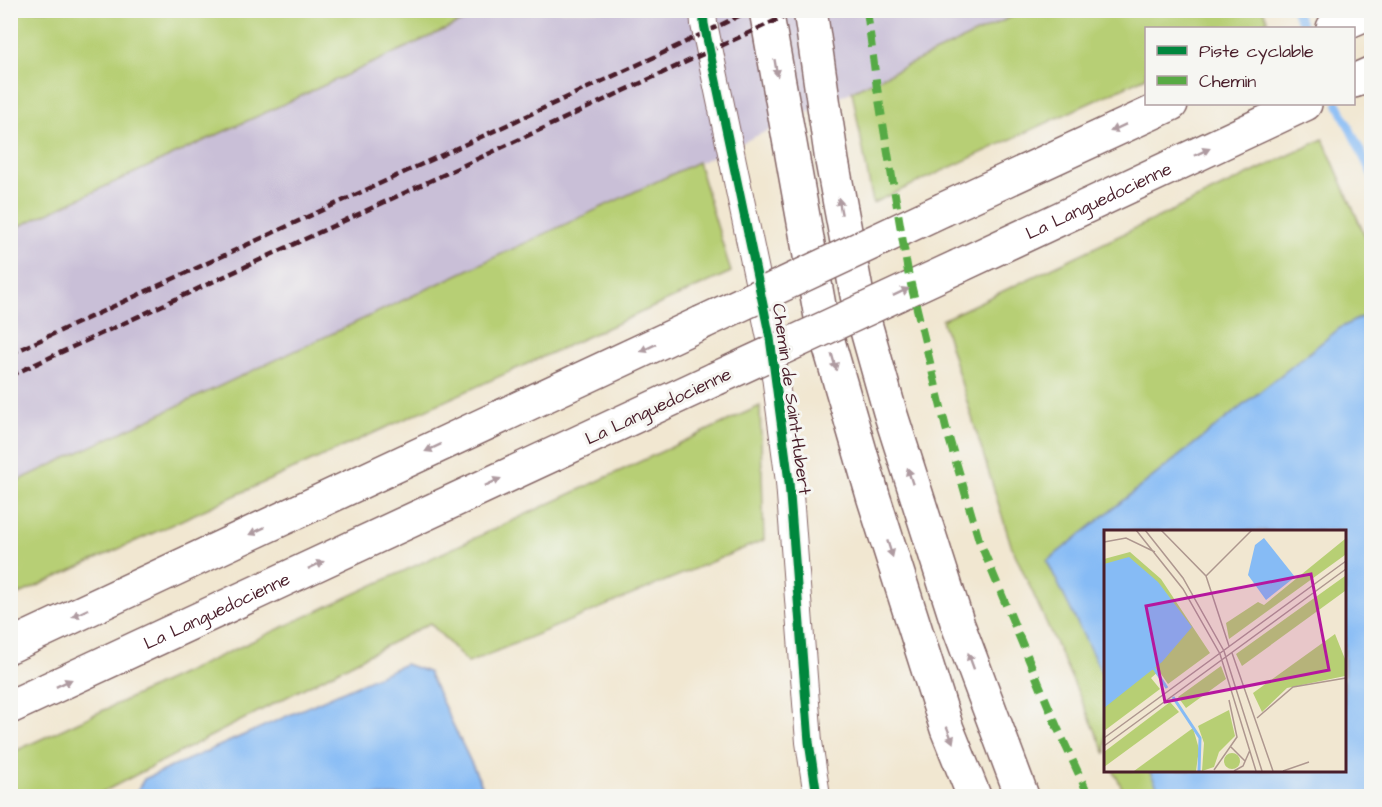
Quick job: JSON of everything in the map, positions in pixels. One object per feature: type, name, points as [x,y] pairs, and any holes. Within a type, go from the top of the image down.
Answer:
[{"type":"main road","points":[[766,10],[822,317],[876,507],[947,729],[974,796]]},
{"type":"main road","points":[[810,10],[832,161],[857,295],[890,412],[958,625],[1022,796]]},
{"type":"main road","points":[[1355,80],[1371,73]]},
{"type":"main road","points":[[10,646],[1169,105]]},
{"type":"main road","name":"La Languedocienne","points":[[10,707],[1299,106]]},
{"type":"street","name":"Chemin de Saint-Hubert","points":[[703,10],[704,24],[770,338],[789,482],[809,742],[817,796]]},
{"type":"shaded area","points":[[485,11],[1024,11],[11,484],[10,230]]},
{"type":"green space","points":[[11,10],[485,10],[485,11],[11,230]]},
{"type":"green space","points":[[1263,10],[1268,21],[1254,27],[1145,27],[1145,77],[873,203],[852,91],[1024,11]]},
{"type":"green space","points":[[1323,139],[1371,250],[1371,796],[1126,796],[1114,771],[1346,771],[1346,530],[1104,530],[1104,750],[1011,545],[942,320]]},
{"type":"green space","points":[[698,162],[731,272],[11,598],[11,484]]},
{"type":"green space","points":[[760,406],[764,540],[468,663],[430,623],[95,796],[11,796],[11,753]]},
{"type":"water","points":[[1371,312],[1371,796],[1162,796],[1150,771],[1346,771],[1346,530],[1104,530],[1104,678],[1047,561],[1340,328]]},
{"type":"water","points":[[405,664],[428,672],[487,796],[134,796],[144,779]]},
{"type":"waterway","points":[[1295,10],[1304,27]]},
{"type":"waterway","points":[[1338,105],[1372,175]]},
{"type":"railway","points":[[10,354],[661,54],[751,10]]},
{"type":"railway","points":[[10,376],[798,10]]},
{"type":"marked path","points":[[867,10],[877,88],[908,272],[946,428],[979,540],[1057,727],[1089,796]]},
{"type":"cycle path","points":[[703,10],[704,24],[770,338],[789,482],[809,742],[817,796]]}]
